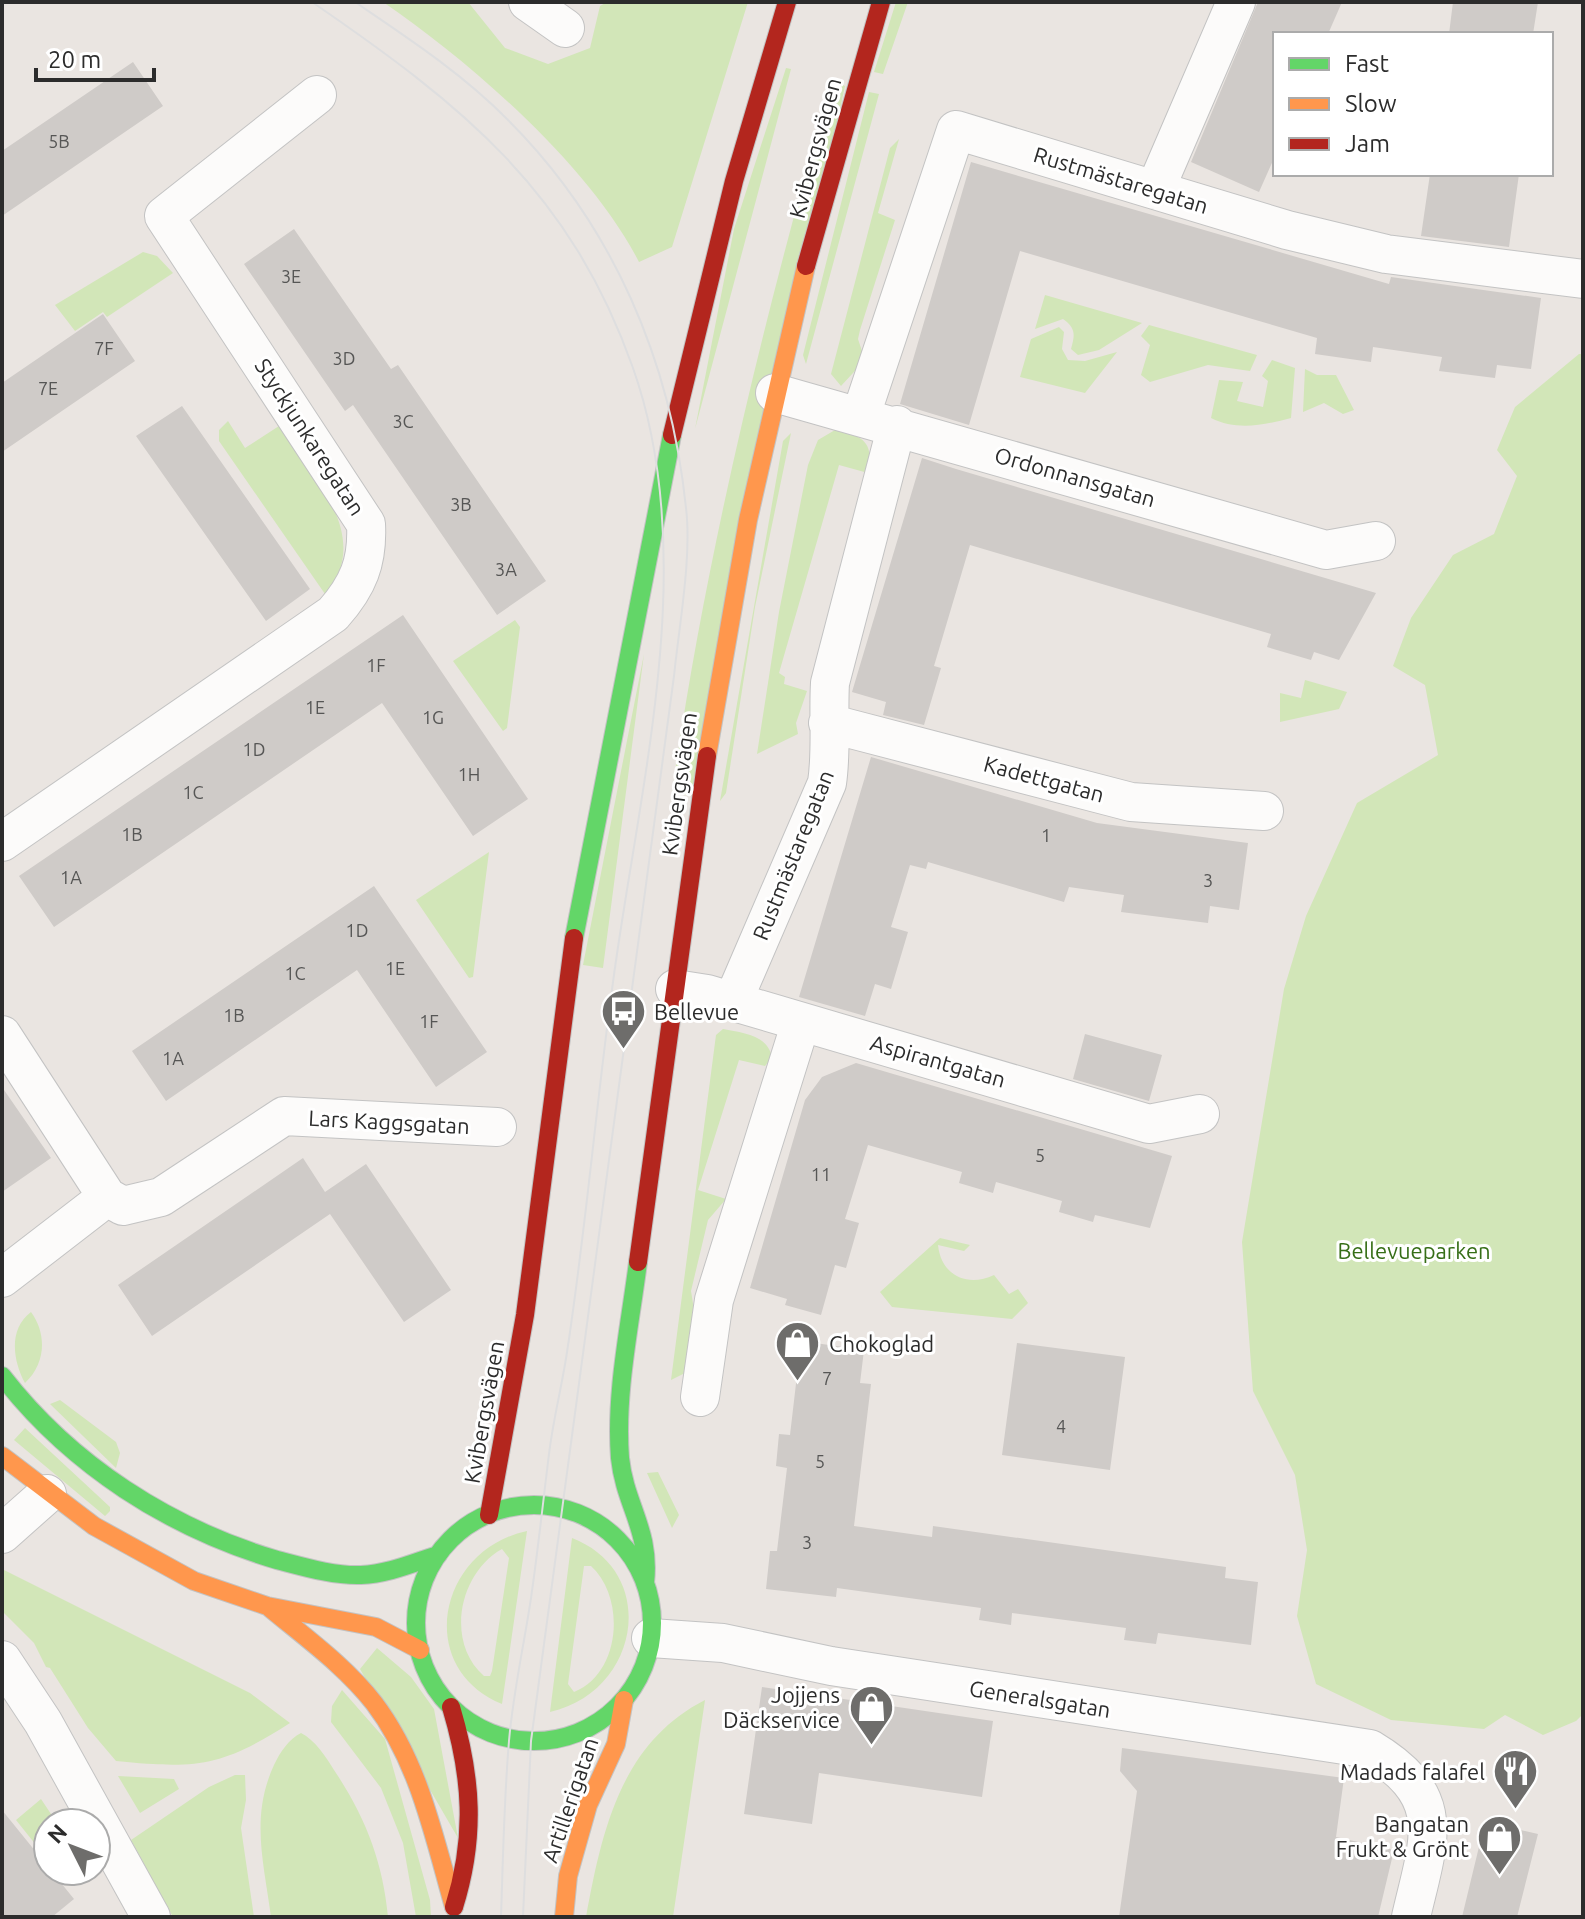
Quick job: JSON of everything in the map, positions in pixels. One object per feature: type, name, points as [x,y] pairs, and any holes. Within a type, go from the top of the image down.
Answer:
[{"type":"street","points":[[528,2],[565,28]]},
{"type":"street","name":"Kvibergsvägen","points":[[489,1515],[505,1447],[525,1319],[568,976],[659,485],[743,154],[787,2]]},
{"type":"street","name":"Kvibergsvägen","points":[[645,1583],[650,1556],[646,1529],[624,1484],[618,1417],[716,703],[775,393],[881,2]]},
{"type":"street","points":[[1155,190],[1236,2]]},
{"type":"street","name":"Styckjunkaregatan","points":[[2,842],[333,614],[351,593],[366,561],[366,524],[164,216],[317,95]]},
{"type":"street","name":"Rustmästaregatan","points":[[733,1001],[827,783],[832,753],[828,723],[830,683],[879,420],[956,130],[1287,230],[1386,254],[1583,279]]},
{"type":"street","name":"Ordonnansgatan","points":[[775,393],[879,420],[1326,550],[1376,541]]},
{"type":"street","name":"Kadettgatan","points":[[828,723],[1131,802],[1264,811]]},
{"type":"street","name":"Aspirantgatan","points":[[675,989],[733,1001],[1149,1124],[1200,1114]]},
{"type":"street","points":[[700,1397],[714,1300],[801,1022]]},
{"type":"street","points":[[2,1035],[107,1197],[2,1278]]},
{"type":"street","name":"Lars Kaggsgatan","points":[[107,1197],[123,1206],[161,1197],[284,1116],[497,1127]]},
{"type":"street","points":[[2,1376],[16,1399],[86,1464],[146,1503],[218,1538],[298,1566],[352,1576],[388,1570],[438,1555]]},
{"type":"street","points":[[2,1456],[47,1494],[123,1546],[204,1584],[267,1606],[375,1627],[420,1650]]},
{"type":"street","points":[[2,1534],[47,1494]]},
{"type":"street","name":"Artillerigatan","points":[[529,1505],[579,1514],[620,1541],[645,1583],[651,1610],[651,1638],[642,1671],[624,1700],[594,1725],[570,1736],[545,1741],[498,1736],[473,1724],[451,1707],[431,1681],[420,1650],[416,1625],[419,1601],[438,1555],[466,1527],[489,1515],[529,1505]]},
{"type":"street","points":[[267,1606],[344,1670],[375,1704],[403,1751],[454,1912]]},
{"type":"street","name":"Generalsgatan","points":[[651,1638],[723,1643],[831,1666],[1370,1749],[1395,1764],[1418,1786],[1430,1833],[1411,1917]]},
{"type":"street","points":[[2,1660],[43,1722],[151,1917]]},
{"type":"street","name":"Artillerigatan","points":[[564,1917],[568,1876],[588,1805],[616,1744],[624,1700]]},
{"type":"street","name":"Artillerigatan","points":[[451,1707],[473,1785],[469,1865],[454,1912]]},
{"type":"green space","points":[[383,2],[468,2],[505,48],[548,64],[590,48],[600,6],[607,2],[748,2],[672,247],[639,262],[591,189],[526,119],[454,55]]},
{"type":"green space","points":[[896,2],[908,2],[883,74],[874,72]]},
{"type":"green space","points":[[786,68],[791,69],[695,429],[734,229]]},
{"type":"green space","points":[[832,80],[845,86],[692,796],[672,793],[720,523],[761,345]]},
{"type":"green space","points":[[869,92],[879,94],[806,364],[803,355]]},
{"type":"green space","points":[[899,139],[878,213],[895,220],[858,339],[865,360],[841,386],[831,374],[890,148]]},
{"type":"green space","points":[[143,252],[157,256],[173,273],[107,317],[103,312],[75,331],[55,305]]},
{"type":"green space","points":[[1045,295],[1142,323],[1099,350],[1078,355],[1071,349],[1072,329],[1063,319],[1035,329]]},
{"type":"green space","points":[[1149,325],[1257,355],[1250,371],[1208,365],[1150,382],[1141,375],[1150,345],[1141,336]]},
{"type":"green space","points":[[1059,327],[1064,332],[1062,349],[1068,360],[1085,361],[1117,352],[1085,393],[1020,377],[1031,339]]},
{"type":"green space","name":"Bellevueparken","points":[[1579,354],[1583,354],[1583,1714],[1576,1721],[1543,1735],[1505,1715],[1484,1729],[1391,1720],[1316,1684],[1297,1616],[1307,1550],[1295,1475],[1253,1391],[1242,1242],[1284,989],[1306,916],[1357,803],[1438,755],[1425,685],[1393,666],[1411,618],[1453,555],[1494,534],[1517,476],[1497,450],[1515,407]]},
{"type":"green space","points":[[1272,360],[1295,368],[1291,418],[1241,426],[1211,418],[1219,380],[1243,382],[1237,401],[1263,407],[1268,381],[1262,376]]},
{"type":"green space","points":[[1305,369],[1317,375],[1336,375],[1354,410],[1343,414],[1324,403],[1303,412]]},
{"type":"green space","points":[[228,421],[245,448],[279,426],[321,485],[341,529],[343,551],[339,573],[325,594],[219,441],[219,430]]},
{"type":"green space","points":[[835,430],[853,434],[868,447],[868,473],[839,465],[779,673],[785,677],[784,684],[807,691],[796,723],[798,734],[757,754],[779,612],[808,465],[818,440]]},
{"type":"green space","points":[[791,433],[755,607],[726,793],[720,801],[783,441]]},
{"type":"green space","points":[[515,620],[520,627],[507,728],[503,731],[453,661]]},
{"type":"green space","points":[[644,654],[603,968],[583,965]]},
{"type":"green space","points":[[1305,680],[1347,692],[1339,709],[1280,722],[1280,693],[1301,698]]},
{"type":"green space","points":[[489,852],[473,977],[469,978],[416,900]]},
{"type":"green space","points":[[723,1029],[759,1039],[765,1043],[772,1057],[765,1066],[739,1060],[698,1190],[726,1199],[708,1220],[691,1291],[698,1334],[691,1370],[671,1380],[716,1035]]},
{"type":"green space","points":[[940,1238],[970,1245],[964,1251],[938,1245],[944,1264],[950,1271],[974,1280],[994,1275],[1009,1294],[1018,1289],[1028,1303],[1012,1319],[892,1307],[880,1292]]},
{"type":"green space","points":[[31,1312],[40,1330],[42,1348],[37,1367],[25,1383],[15,1346],[19,1327]]},
{"type":"green space","points":[[60,1400],[116,1442],[120,1453],[116,1468],[50,1404]]},
{"type":"green space","points":[[25,1428],[110,1507],[105,1516],[14,1440]]},
{"type":"green space","points":[[658,1472],[679,1515],[672,1528],[647,1473]]},
{"type":"green space","points":[[527,1531],[502,1704],[474,1687],[456,1664],[448,1638],[448,1611],[457,1585],[473,1561],[497,1542]],"holes":[[[502,1549],[509,1558],[492,1671],[490,1676],[484,1676],[472,1662],[464,1645],[462,1609],[467,1591],[487,1560]]]},
{"type":"green space","points":[[572,1538],[600,1554],[618,1577],[627,1603],[628,1630],[620,1657],[604,1681],[580,1700],[550,1712]],"holes":[[[584,1566],[591,1566],[610,1597],[613,1634],[601,1669],[590,1682],[574,1692],[568,1684]]]},
{"type":"green space","points":[[2,1569],[250,1693],[290,1723],[245,1749],[208,1762],[168,1765],[116,1761],[88,1728],[50,1668],[46,1667],[34,1643],[2,1611]]},
{"type":"green space","points":[[377,1648],[411,1677],[434,1709],[458,1838],[360,1669]]},
{"type":"green space","points":[[342,1690],[385,1739],[430,1900],[431,1917],[416,1917],[403,1843],[381,1788],[331,1722],[332,1706]]},
{"type":"green space","points":[[705,1700],[673,1917],[586,1917],[600,1852],[620,1792],[653,1740],[676,1718]]},
{"type":"green space","points":[[301,1733],[315,1744],[327,1760],[363,1822],[382,1877],[388,1917],[271,1917],[261,1840],[262,1803],[276,1760],[289,1742]]},
{"type":"green space","points":[[235,1775],[245,1775],[246,1800],[241,1828],[254,1917],[173,1917],[131,1840],[209,1787]]},
{"type":"green space","points":[[118,1776],[174,1779],[179,1789],[140,1813]]},
{"type":"green space","points":[[41,1799],[46,1807],[32,1807],[32,1840],[16,1820]]},
{"type":"building","points":[[1258,2],[1342,2],[1329,32],[1273,32],[1273,160],[1259,192],[1191,162]]},
{"type":"building","points":[[1453,2],[1538,2],[1533,32],[1449,32]]},
{"type":"building","points":[[133,62],[163,106],[2,216],[2,151]]},
{"type":"building","points":[[971,162],[1389,284],[1391,277],[1541,298],[1531,369],[1497,365],[1495,378],[1439,371],[1442,357],[1373,347],[1371,362],[1315,354],[1317,338],[1020,251],[969,425],[900,404]]},
{"type":"building","points":[[1430,176],[1519,176],[1509,247],[1421,236]]},
{"type":"building","points":[[294,229],[391,369],[398,365],[546,581],[497,615],[353,405],[345,411],[244,264]]},
{"type":"building","points":[[103,314],[135,361],[2,452],[2,383]]},
{"type":"building","points":[[182,406],[310,589],[266,621],[136,436]]},
{"type":"building","points":[[922,458],[1376,593],[1339,660],[1314,652],[1311,660],[1267,647],[1271,634],[970,545],[934,666],[941,668],[924,725],[883,715],[886,702],[852,692]]},
{"type":"building","points":[[403,615],[528,799],[473,836],[382,703],[54,927],[19,876]]},
{"type":"building","points":[[871,757],[1097,823],[1248,843],[1239,910],[1210,906],[1208,923],[1121,912],[1124,895],[1069,887],[1064,902],[928,862],[926,869],[910,865],[891,927],[908,932],[891,989],[875,984],[865,1016],[799,997]]},
{"type":"building","points":[[374,886],[487,1052],[436,1087],[357,970],[166,1101],[132,1051]]},
{"type":"building","points":[[1085,1034],[1162,1055],[1149,1101],[1073,1079]]},
{"type":"building","points":[[856,1063],[1172,1156],[1150,1228],[1095,1215],[1093,1222],[1059,1212],[1062,1201],[996,1182],[993,1193],[959,1183],[962,1172],[868,1145],[845,1219],[859,1223],[846,1268],[835,1265],[821,1315],[785,1305],[787,1299],[750,1288],[805,1100],[822,1077]]},
{"type":"building","points":[[2,1087],[51,1158],[2,1192]]},
{"type":"building","points":[[303,1158],[325,1192],[366,1164],[451,1290],[404,1322],[330,1214],[152,1336],[118,1285]]},
{"type":"building","points":[[801,1341],[864,1350],[860,1383],[871,1384],[854,1526],[932,1537],[933,1526],[1226,1567],[1225,1578],[1258,1582],[1251,1645],[1158,1633],[1156,1644],[1124,1640],[1126,1628],[1012,1613],[1011,1625],[979,1620],[981,1608],[837,1588],[836,1597],[766,1589],[770,1551],[777,1551],[787,1468],[776,1466],[779,1434],[790,1435]]},
{"type":"building","points":[[1017,1343],[1125,1357],[1110,1470],[1002,1455]]},
{"type":"building","name":"Jojjens Däckservice","points":[[762,1687],[993,1721],[982,1797],[819,1773],[812,1824],[744,1814]]},
{"type":"building","points":[[1122,1748],[1344,1778],[1336,1837],[1394,1850],[1378,1917],[1119,1917],[1137,1791],[1120,1771]]},
{"type":"building","points":[[2,1810],[32,1847],[32,1887],[64,1887],[74,1899],[52,1917],[2,1917]]},
{"type":"building","name":"Bangatan Frukt & Grönt","points":[[1485,1822],[1538,1834],[1517,1917],[1462,1917]]},
{"type":"tram line","points":[[312,2],[417,78],[463,116],[505,157],[543,201],[577,250],[607,305],[633,368],[653,442],[662,518],[663,595],[649,753],[613,982],[574,1306],[551,1441],[511,1723],[501,1917]]},
{"type":"tram line","points":[[355,2],[434,57],[491,103],[545,161],[578,204],[607,250],[651,348],[667,400],[686,508],[686,570],[674,676],[531,1741],[523,1917]]},
{"type":"traffic: fast","points":[[574,938],[672,435]]},
{"type":"traffic: fast","points":[[638,1262],[621,1384],[619,1434],[623,1475],[644,1548],[645,1583]]},
{"type":"traffic: fast","points":[[2,1376],[29,1408],[91,1465],[161,1511],[237,1547],[308,1568],[351,1575],[381,1573],[438,1555]]},
{"type":"traffic: fast","points":[[534,1505],[579,1514],[617,1540],[643,1578],[652,1623],[643,1668],[617,1706],[579,1732],[534,1741],[489,1732],[451,1706],[425,1668],[416,1623],[425,1578],[451,1540],[489,1514],[534,1505]]},
{"type":"traffic: slow","points":[[707,756],[748,520],[806,266]]},
{"type":"traffic: slow","points":[[2,1456],[94,1526],[194,1581],[267,1606],[376,1627],[420,1650]]},
{"type":"traffic: slow","points":[[270,1608],[351,1677],[390,1726],[414,1775],[454,1907]]},
{"type":"traffic: slow","points":[[564,1917],[568,1876],[588,1805],[616,1744],[624,1700]]},
{"type":"traffic: jam","points":[[672,435],[734,181],[787,2]]},
{"type":"traffic: jam","points":[[806,266],[881,2]]},
{"type":"traffic: jam","points":[[638,1262],[707,756]]},
{"type":"traffic: jam","points":[[489,1515],[525,1315],[574,938]]},
{"type":"traffic: jam","points":[[451,1707],[463,1758],[469,1807],[466,1856],[454,1907]]},
{"type":"place","name":"Bellevue","points":[[623,1051]]},
{"type":"place","name":"Chokoglad","points":[[798,1383]]},
{"type":"place","name":"Jojjens Däckservice","points":[[871,1747]]},
{"type":"place","name":"Madads falafel","points":[[1516,1811]]},
{"type":"place","name":"Bangatan Frukt & Grönt","points":[[1500,1876]]}]
